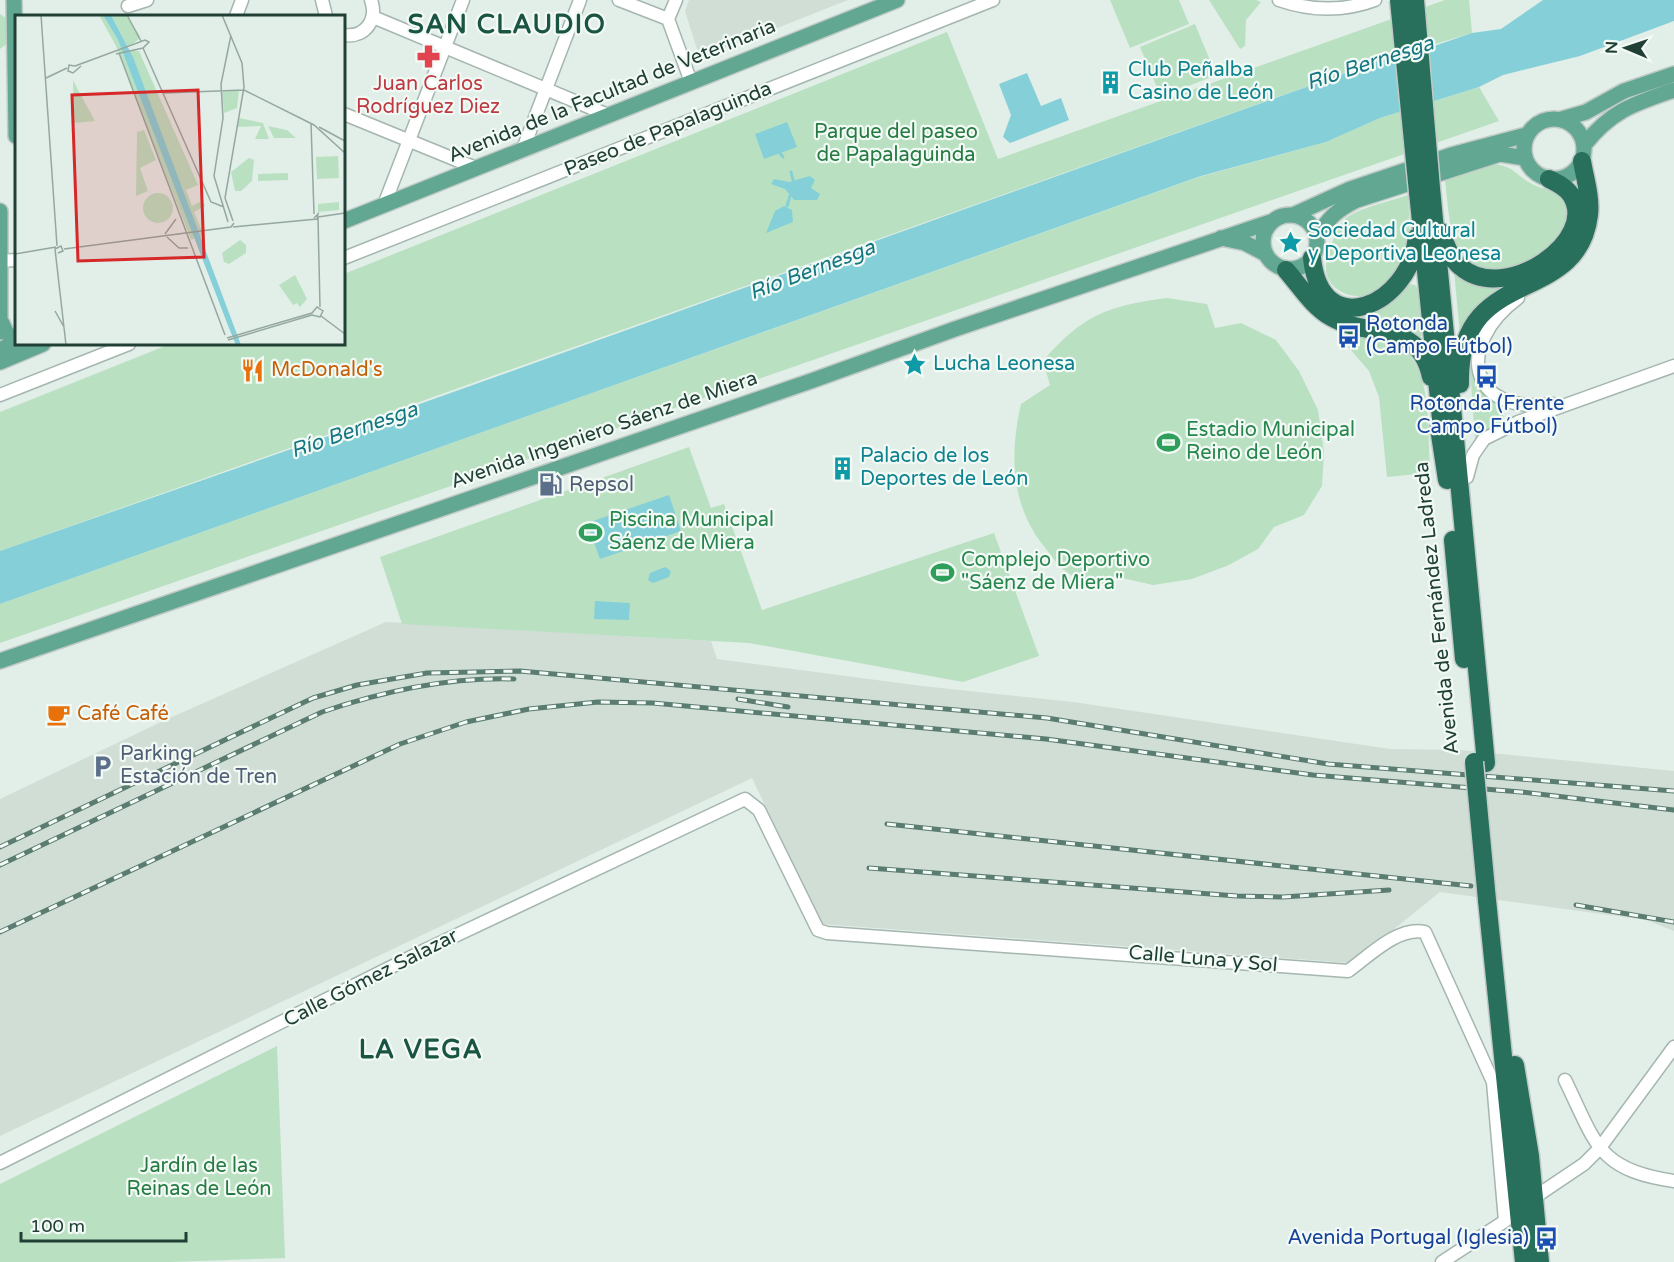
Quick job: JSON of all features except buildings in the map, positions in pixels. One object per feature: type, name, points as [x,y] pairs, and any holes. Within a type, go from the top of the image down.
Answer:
[{"type":"highway","name":"Avenida de Fernández Ladreda","points":[[1399,0],[1424,190]]},
{"type":"highway","name":"Avenida de Fernández Ladreda","points":[[1415,0],[1424,190],[1447,480],[1480,763],[1521,1209]]},
{"type":"highway","points":[[1472,610],[1476,575],[1467,477],[1460,367],[1461,349],[1468,332],[1481,314],[1509,293],[1542,280],[1570,257],[1584,236],[1589,202],[1583,153]]},
{"type":"highway","points":[[1426,214],[1452,258],[1462,268],[1489,280],[1512,278],[1551,256],[1573,230],[1577,212],[1572,195],[1549,179]]},
{"type":"highway","name":"Avenida de Fernández Ladreda","points":[[1426,214],[1472,610],[1480,763]]},
{"type":"highway","points":[[1312,258],[1314,277],[1319,289],[1329,299],[1349,306],[1378,301],[1405,277],[1426,214]]},
{"type":"highway","points":[[1286,270],[1318,308],[1330,317],[1344,324],[1402,336],[1417,348],[1430,373],[1447,480]]},
{"type":"highway","points":[[1507,1053],[1504,1142],[1514,1262]]},
{"type":"highway","points":[[1521,1209],[1524,1262]]},
{"type":"highway","points":[[1521,1209],[1531,1262]]},
{"type":"highway","points":[[1521,1209],[1540,1262]]},
{"type":"main road","points":[[14,0],[15,19]]},
{"type":"main road","name":"Avenida de la Facultad de Veterinaria","points":[[345,221],[897,0]]},
{"type":"main road","points":[[0,8],[15,19]]},
{"type":"main road","points":[[0,56],[15,42]]},
{"type":"main road","points":[[1264,253],[1263,235],[1270,222],[1278,217],[1293,215],[1350,189],[1451,155],[1526,135],[1539,121],[1562,119],[1586,112],[1624,91],[1674,74]]},
{"type":"main road","points":[[1526,135],[1525,158],[1532,171],[1549,179],[1564,178],[1576,171],[1583,153],[1601,124],[1616,112],[1674,90]]},
{"type":"main road","points":[[1562,119],[1579,131],[1583,153]]},
{"type":"main road","points":[[1221,238],[1245,243],[1264,253],[1274,264],[1286,270],[1299,267],[1312,258],[1317,237],[1337,210],[1358,200],[1500,154],[1525,158]]},
{"type":"main road","points":[[0,211],[1,327],[15,340]]},
{"type":"main road","points":[[1293,215],[1308,221],[1317,237]]},
{"type":"main road","name":"Avenida Ingeniero Sáenz de Miera","points":[[0,661],[1270,222]]},
{"type":"main road","points":[[0,350],[15,344]]},
{"type":"main road","points":[[0,355],[15,345]]},
{"type":"main road","points":[[0,362],[40,345]]},
{"type":"street","points":[[127,7],[147,0]]},
{"type":"street","points":[[236,15],[242,0]]},
{"type":"street","points":[[322,0],[326,15]]},
{"type":"street","points":[[345,35],[359,34],[366,30],[373,16],[371,0]]},
{"type":"street","points":[[384,205],[407,140],[463,0]]},
{"type":"street","points":[[523,149],[580,0]]},
{"type":"street","points":[[620,0],[668,19]]},
{"type":"street","points":[[676,0],[668,19],[691,82]]},
{"type":"street","name":"Paseo de Papalaguinda","points":[[345,258],[993,0]]},
{"type":"street","points":[[1279,0],[1296,5],[1332,9],[1360,6],[1375,0]]},
{"type":"street","points":[[373,16],[608,115]]},
{"type":"street","points":[[345,114],[476,168]]},
{"type":"street","points":[[0,261],[15,260]]},
{"type":"street","points":[[1542,280],[1499,313],[1484,336],[1479,363],[1483,381],[1489,391],[1502,400],[1530,406],[1575,401]]},
{"type":"street","points":[[0,395],[126,345]]},
{"type":"street","points":[[1467,477],[1473,455],[1484,439],[1575,401],[1674,366]]},
{"type":"street","points":[[1502,400],[1506,407],[1507,422],[1502,430]]},
{"type":"street","name":"Calle Gómez Salazar","points":[[0,1162],[425,950],[745,799]]},
{"type":"street","name":"Calle Luna y Sol","points":[[745,799],[759,810],[818,930],[827,933],[1348,971],[1395,937],[1414,930],[1425,932],[1492,1082],[1521,1209]]},
{"type":"street","points":[[1442,1262],[1584,1164],[1599,1149],[1674,1047]]},
{"type":"street","points":[[1565,1080],[1599,1149],[1618,1165],[1638,1175],[1674,1181]]},
{"type":"shaded area","points":[[689,0],[848,0],[711,54],[697,49],[685,11]]},
{"type":"shaded area","points":[[386,622],[711,641],[717,659],[922,686],[1073,702],[1390,749],[1460,750],[1674,771],[1674,931],[1646,920],[1440,892],[1352,963],[822,924],[752,778],[0,1136],[0,799],[163,721]]},
{"type":"green space","points":[[1110,0],[1179,0],[1189,24],[1130,48]]},
{"type":"green space","points":[[1209,0],[1256,0],[1261,2],[1246,20],[1245,46],[1240,49]]},
{"type":"green space","name":"Parque del paseo de Papalaguinda","points":[[1445,0],[1469,0],[1472,33],[1379,61],[0,551],[0,412],[168,345],[345,345],[345,274],[947,32],[998,159]]},
{"type":"green space","points":[[0,14],[7,19],[9,42],[0,49]]},
{"type":"green space","points":[[1195,24],[1216,75],[1161,97],[1140,47]]},
{"type":"green space","points":[[1479,87],[1499,121],[0,643],[0,604],[1199,177],[1326,142],[1380,118]]},
{"type":"green space","points":[[1495,164],[1502,165],[1529,182],[1554,192],[1562,197],[1567,206],[1566,220],[1558,235],[1545,249],[1527,260],[1508,267],[1489,269],[1471,263],[1458,248],[1450,223],[1445,180]]},
{"type":"green space","points":[[1408,195],[1407,246],[1390,280],[1379,290],[1365,295],[1350,295],[1335,288],[1327,275],[1326,265],[1332,241],[1344,220],[1374,205]]},
{"type":"green space","points":[[1454,271],[1503,284],[1505,290],[1460,334]]},
{"type":"green space","points":[[1409,284],[1415,285],[1418,289],[1423,334],[1417,342],[1373,321],[1370,317],[1373,311]]},
{"type":"green space","name":"Estadio Municipal Reino de León","points":[[1167,298],[1207,304],[1215,328],[1241,323],[1276,340],[1299,371],[1318,410],[1324,452],[1322,486],[1304,515],[1274,527],[1258,549],[1229,565],[1192,579],[1153,585],[1122,578],[1093,587],[1059,566],[1034,533],[1026,516],[1016,480],[1014,462],[1021,404],[1050,385],[1043,361],[1057,345],[1084,323],[1112,309]]},
{"type":"green space","points":[[1341,332],[1391,342],[1405,351],[1415,363],[1426,395],[1430,463],[1417,474],[1387,477],[1379,397],[1369,371],[1338,335]]},
{"type":"green space","points":[[1470,370],[1475,371],[1486,395],[1501,405],[1504,421],[1475,438]]},
{"type":"green space","name":"Piscina Municipal Sáenz de Miera","points":[[689,447],[711,508],[724,504],[762,610],[994,533],[1039,656],[963,682],[749,643],[402,624],[380,557]]},
{"type":"green space","name":"Jardín de las Reinas de León","points":[[277,1046],[285,1258],[171,1262],[0,1262],[0,1184]]},
{"type":"water","name":"Río Bernesga","points":[[1543,0],[1674,0],[1674,21],[1580,56],[1503,75],[1479,87],[1380,118],[1326,142],[1201,176],[0,604],[0,551],[400,411],[1379,61],[1405,56],[1472,33],[1501,29]]},
{"type":"water","points":[[1027,73],[1041,106],[1061,98],[1069,120],[1010,143],[1003,137],[1011,115],[999,84]]},
{"type":"water","points":[[787,122],[797,147],[764,159],[755,134]]},
{"type":"water","points":[[810,176],[815,180],[811,188],[820,194],[817,200],[794,200],[785,189],[771,184],[774,179],[789,182]]},
{"type":"water","points":[[784,206],[792,210],[793,222],[766,233],[775,211]]},
{"type":"water","points":[[669,495],[681,531],[600,559],[587,523]]},
{"type":"water","points":[[665,567],[671,571],[669,577],[653,583],[648,580],[650,573]]},
{"type":"water","points":[[595,601],[630,603],[629,620],[594,619]]},
{"type":"waterway","points":[[780,153],[783,157]]},
{"type":"waterway","points":[[791,172],[793,180]]},
{"type":"waterway","points":[[787,206],[790,196]]},
{"type":"railway","points":[[0,847],[313,698],[357,685],[427,673],[520,671],[1047,718],[1328,764],[1674,791]]},
{"type":"railway","points":[[0,865],[322,712],[416,687],[465,680],[514,679]]},
{"type":"railway","points":[[738,699],[788,707]]},
{"type":"railway","points":[[0,932],[400,744],[466,722],[529,709],[598,702],[653,703],[1046,739],[1313,775],[1521,792],[1674,810]]},
{"type":"railway","points":[[887,824],[1471,886]]},
{"type":"railway","points":[[869,868],[1237,896],[1283,897],[1389,890]]},
{"type":"railway","points":[[1576,905],[1674,922]]},
{"type":"place","name":"Juan Carlos Rodríguez Diez","points":[[428,56]]},
{"type":"place","name":"Club Peñalba Casino de León","points":[[1110,82]]},
{"type":"place","name":"Sociedad Cultural y Deportiva Leonesa","points":[[1290,242]]},
{"type":"place","name":"Rotonda (Campo Fútbol)","points":[[1348,336]]},
{"type":"place","name":"Lucha Leonesa","points":[[915,364]]},
{"type":"place","name":"McDonald's","points":[[253,370]]},
{"type":"place","name":"Rotonda (Frente Campo Fútbol)","points":[[1487,377]]},
{"type":"place","name":"Estadio Municipal Reino de León","points":[[1168,442]]},
{"type":"place","name":"Palacio de los Deportes de León","points":[[842,468]]},
{"type":"place","name":"Repsol","points":[[551,485]]},
{"type":"place","name":"Piscina Municipal Sáenz de Miera","points":[[591,532]]},
{"type":"place","name":"Complejo Deportivo \"Sáenz de Miera\"","points":[[943,572]]},
{"type":"place","name":"Café Café","points":[[59,714]]},
{"type":"place","name":"Parking Estación de Tren","points":[[102,766]]},
{"type":"place","name":"Avenida Portugal (Iglesia)","points":[[1547,1238]]},
{"type":"district","name":"SAN CLAUDIO","points":[[507,24]]},
{"type":"district","name":"LA VEGA","points":[[421,1049]]}]
